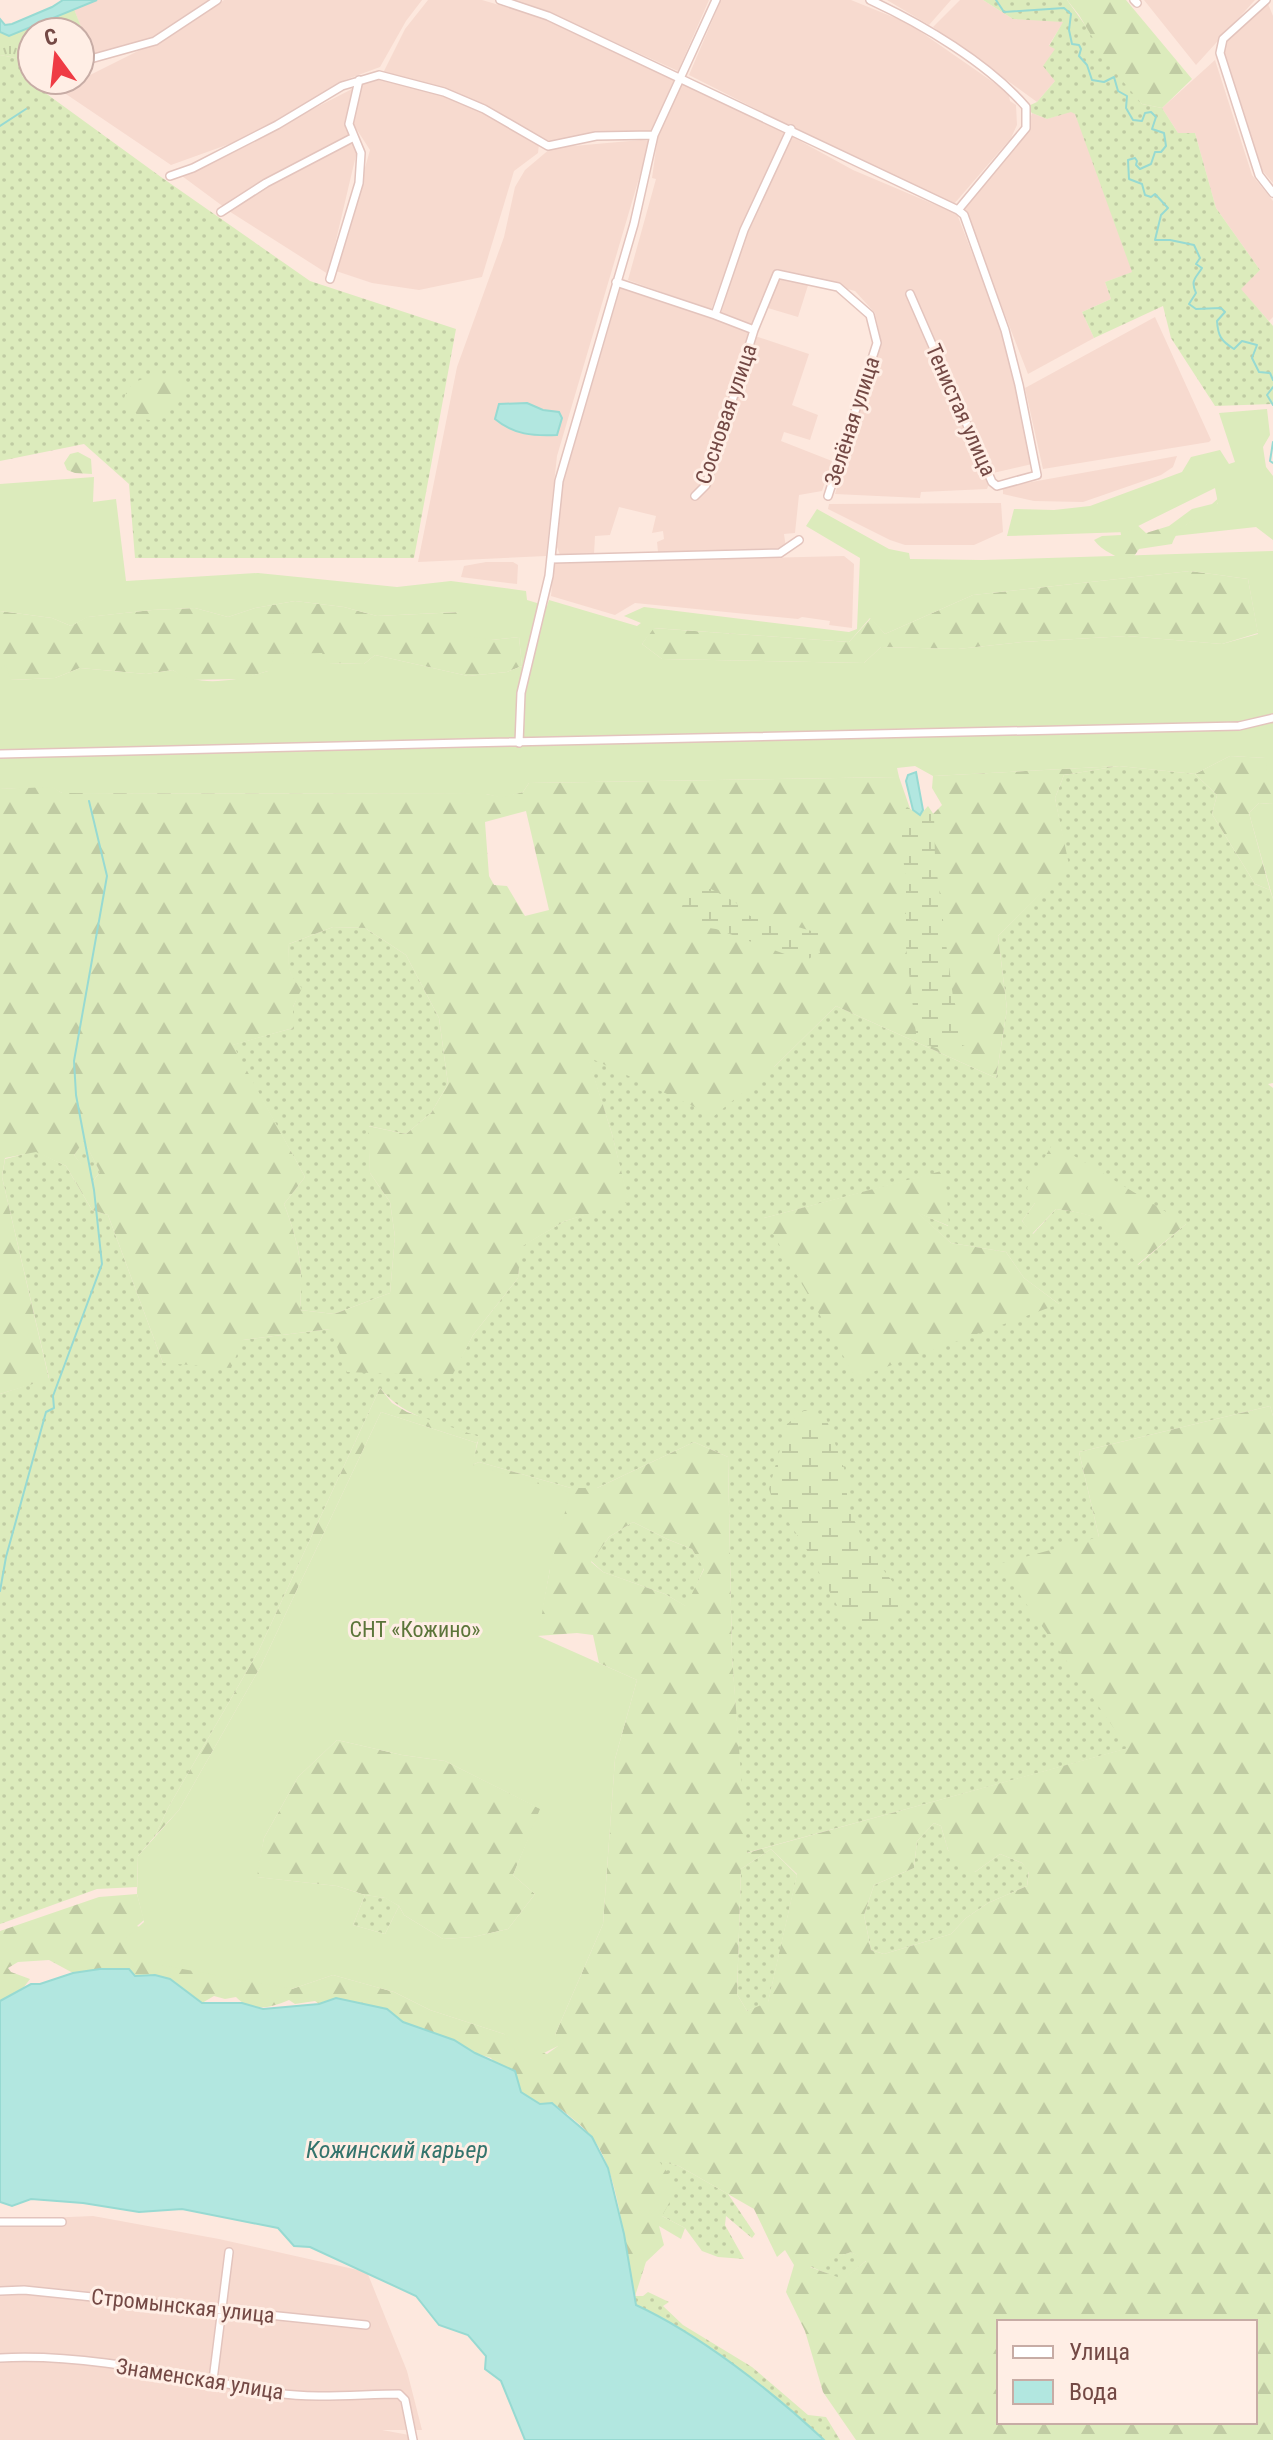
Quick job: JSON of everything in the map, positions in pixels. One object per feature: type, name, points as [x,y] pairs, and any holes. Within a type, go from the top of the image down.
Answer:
[{"type":"street","points":[[96,58],[155,41],[217,0]]},
{"type":"street","points":[[500,0],[548,16],[958,210],[1026,128],[1026,107],[1008,87],[912,19],[870,0]]},
{"type":"street","points":[[519,743],[521,693],[546,595],[559,481],[634,224],[654,135],[716,0]]},
{"type":"street","points":[[1270,2],[1223,39],[1220,53],[1259,175],[1273,193]]},
{"type":"street","points":[[170,176],[277,125],[342,86],[379,75],[444,92],[484,109],[548,146],[596,136],[654,135]]},
{"type":"street","points":[[330,279],[359,183],[361,153],[349,124],[359,80]]},
{"type":"street","points":[[715,315],[744,230],[791,129]]},
{"type":"street","points":[[221,212],[266,183],[354,137]]},
{"type":"street","name":"Тенистая улица","points":[[910,294],[992,482],[997,486],[1037,475],[1005,330],[964,215],[958,210]]},
{"type":"street","name":"Зелёная улица","points":[[754,330],[777,274],[838,287],[870,315],[877,343],[828,496]]},
{"type":"street","points":[[616,282],[754,330]]},
{"type":"street","name":"Сосновая улица","points":[[695,496],[706,485],[754,330]]},
{"type":"street","points":[[551,559],[780,553],[799,540]]},
{"type":"street","points":[[0,754],[1239,726],[1273,718]]},
{"type":"street","points":[[0,2222],[62,2222]]},
{"type":"street","points":[[213,2380],[229,2252]]},
{"type":"street","name":"Стромынская улица","points":[[0,2291],[24,2290],[366,2325]]},
{"type":"street","name":"Знаменская улица","points":[[0,2358],[31,2356],[179,2374],[281,2394],[399,2394],[405,2400],[413,2440]]},
{"type":"shaded area","points":[[97,0],[214,0],[133,47],[96,55],[96,16],[77,16],[74,9]]},
{"type":"shaded area","points":[[224,0],[422,0],[406,21],[380,67],[345,80],[246,138],[171,165],[69,96],[96,96],[96,72],[176,32]]},
{"type":"shaded area","points":[[428,0],[482,0],[547,19],[674,80],[651,132],[553,142],[520,130],[490,109],[462,95],[383,73],[405,29]]},
{"type":"shaded area","points":[[513,0],[709,0],[678,71],[546,11]]},
{"type":"shaded area","points":[[721,0],[851,0],[908,23],[1003,89],[1016,105],[1017,125],[1011,138],[954,204],[872,168],[689,75]]},
{"type":"shaded area","points":[[887,0],[951,0],[929,25]]},
{"type":"shaded area","points":[[960,0],[983,0],[1013,19],[1064,21],[1049,45],[1055,48],[1055,81],[1037,102],[933,27]]},
{"type":"shaded area","points":[[1144,0],[1255,0],[1196,65]]},
{"type":"shaded area","points":[[1268,4],[1273,16],[1273,183],[1261,169],[1222,51],[1224,41]]},
{"type":"shaded area","points":[[1215,60],[1252,175],[1273,201],[1273,317],[1269,321],[1240,289],[1260,270],[1216,208],[1195,133],[1178,133],[1162,108]]},
{"type":"shaded area","points":[[385,78],[451,96],[539,144],[538,153],[514,171],[482,277],[419,290],[372,283],[336,271],[370,150],[350,119],[362,79]]},
{"type":"shaded area","points":[[682,82],[786,132],[743,226],[711,310],[628,280],[656,179],[652,178],[658,135]]},
{"type":"shaded area","points":[[354,88],[345,128],[357,151],[328,274],[232,213],[182,176]]},
{"type":"shaded area","points":[[1071,111],[1093,157],[1133,272],[1105,282],[1111,299],[1082,312],[1094,338],[1028,374],[963,207],[1026,133],[1032,113],[1047,119]]},
{"type":"shaded area","points":[[791,136],[853,170],[957,214],[1004,336],[1032,464],[993,473],[987,489],[921,492],[920,498],[835,494],[881,340],[875,313],[855,291],[810,279],[798,317],[761,306],[749,334],[809,354],[792,405],[818,415],[810,440],[784,432],[781,441],[832,461],[822,491],[799,495],[795,533],[784,534],[786,548],[658,552],[657,542],[664,539],[663,531],[652,533],[656,516],[619,507],[610,535],[595,536],[594,554],[560,555],[557,547],[560,494],[621,286],[720,316],[749,225]]},
{"type":"shaded area","points":[[650,141],[557,456],[546,556],[418,562],[457,367],[504,237],[515,187],[525,170],[551,148]]},
{"type":"shaded area","points":[[1155,317],[1211,440],[1043,469],[1025,388]]},
{"type":"shaded area","points":[[1177,456],[1173,467],[1161,475],[1083,502],[1034,501],[1003,494],[1003,487]]},
{"type":"shaded area","points":[[1001,503],[1003,532],[974,545],[905,545],[828,509],[829,504]]},
{"type":"shaded area","points":[[844,556],[854,564],[852,628],[802,617],[635,603],[615,615],[551,596],[554,563]]},
{"type":"shaded area","points":[[513,562],[518,565],[517,584],[461,577],[464,566]]},
{"type":"shaded area","points":[[93,2216],[219,2239],[367,2272],[407,2371],[422,2430],[382,2430],[409,2435],[409,2440],[0,2440],[0,2220]]},
{"type":"green space","points":[[983,0],[1067,0],[1142,104],[1162,108],[1178,133],[1195,133],[1216,208],[1260,270],[1241,289],[1273,326],[1273,404],[1215,406],[1171,338],[1163,306],[1094,338],[1082,312],[1111,299],[1105,282],[1132,272],[1075,114],[1071,112],[1047,119],[1026,107],[1037,102],[1055,81],[1043,66],[1055,49],[1049,46],[1063,22],[1013,19]]},
{"type":"green space","points":[[1067,0],[1126,0],[1192,79],[1162,108],[1142,104],[1109,65]]},
{"type":"green space","points":[[74,9],[77,16],[57,16]]},
{"type":"green space","points":[[0,32],[9,36],[16,33],[16,58],[0,55]]},
{"type":"green space","points":[[0,55],[16,58],[16,96],[50,96],[310,281],[456,329],[414,558],[135,558],[129,484],[84,444],[0,461]]},
{"type":"green space","points":[[171,373],[182,377],[186,385],[178,404],[154,421],[140,418],[124,399],[131,386],[143,379]]},
{"type":"green space","points":[[1267,409],[1270,435],[1263,447],[1266,467],[1273,476],[1273,540],[1256,527],[1174,536],[1178,530],[1218,503],[1215,488],[1126,532],[1007,536],[1014,509],[1054,510],[1090,506],[1182,472],[1191,457],[1220,450],[1229,464],[1235,462],[1219,413]]},
{"type":"green space","points":[[78,452],[91,459],[92,474],[67,470],[64,463],[70,454]]},
{"type":"green space","points":[[94,477],[93,502],[116,499],[126,581],[258,573],[397,587],[451,581],[526,591],[527,600],[547,606],[549,600],[637,626],[641,623],[624,616],[644,607],[849,632],[857,629],[860,558],[806,526],[817,509],[889,549],[909,553],[910,559],[982,560],[1273,551],[1273,772],[1267,772],[1266,758],[1230,756],[1195,774],[1119,766],[933,776],[915,766],[897,768],[899,777],[529,783],[523,792],[502,798],[486,794],[62,793],[51,787],[0,789],[0,669],[6,665],[11,680],[55,678],[80,668],[146,674],[173,670],[183,676],[207,681],[232,680],[268,671],[276,654],[322,653],[328,663],[364,664],[375,655],[468,676],[507,672],[522,666],[519,637],[491,640],[463,635],[459,612],[377,616],[344,607],[295,601],[255,608],[228,617],[195,608],[152,610],[88,617],[71,626],[52,618],[0,611],[0,484]],"holes":[[[1190,571],[1248,579],[1258,634],[1222,644],[1127,636],[958,649],[881,647],[864,663],[662,659],[642,644],[654,628],[849,642],[870,618],[885,634],[973,595]]]},
{"type":"green space","points":[[1223,494],[1211,510],[1182,528],[1172,544],[1139,549],[1128,565],[1094,540],[1102,536],[1121,535],[1119,522],[1134,522],[1146,533],[1169,526],[1192,509],[1212,504]]},
{"type":"green space","points":[[1190,571],[1248,579],[1258,633],[1222,644],[1127,636],[958,649],[881,647],[864,663],[662,659],[642,644],[653,628],[849,642],[871,618],[885,634],[973,595]]},
{"type":"green space","points":[[295,601],[344,607],[377,616],[460,612],[491,640],[519,637],[522,666],[507,672],[468,676],[375,655],[364,664],[328,663],[268,671],[242,679],[186,680],[173,670],[146,674],[80,668],[55,678],[10,680],[0,669],[0,611],[52,618],[71,626],[87,617],[152,610],[195,608],[228,617],[255,608]]},
{"type":"green space","points":[[1230,756],[1267,758],[1267,771],[1273,772],[1273,804],[1259,803],[1249,813],[1270,890],[1255,884],[1212,814],[1217,795],[1195,774]]},
{"type":"green space","points":[[1119,766],[1195,774],[1217,795],[1212,814],[1255,884],[1270,890],[1273,899],[1273,1083],[1268,1084],[1273,1088],[1273,1416],[1270,1406],[1079,1452],[1099,1537],[1129,1748],[746,1853],[732,1656],[728,1457],[694,1442],[597,1488],[571,1488],[479,1462],[472,1465],[479,1437],[413,1414],[380,1388],[259,1650],[155,1836],[138,1856],[137,1887],[97,1889],[0,1924],[0,1394],[49,1378],[2,1177],[5,1159],[36,1151],[66,1166],[92,1210],[108,1215],[163,1363],[243,1340],[330,1329],[451,1376],[473,1335],[518,1278],[520,1247],[565,1221],[628,1201],[612,1134],[587,1056],[774,1067],[836,1006],[996,1078],[1007,1009],[998,936],[1068,865],[1055,798],[1064,775]],"holes":[[[944,1171],[948,1226],[915,1211],[951,1243],[1006,1252],[1024,1278],[1059,1304],[764,1218]],[[1035,1203],[1186,1224],[1138,1265],[1113,1230],[1098,1218],[1056,1209],[1033,1234],[1022,1221]]]},
{"type":"green space","points":[[1119,766],[1064,775],[1055,798],[1069,865],[998,936],[1007,1009],[996,1078],[836,1006],[774,1067],[714,1116],[588,1057],[629,1202],[565,1221],[521,1247],[518,1278],[473,1335],[452,1376],[347,1372],[330,1329],[243,1340],[231,1368],[163,1363],[108,1215],[92,1210],[66,1166],[36,1152],[5,1158],[2,1177],[49,1379],[0,1394],[0,789],[51,786],[62,793],[486,794],[501,797],[523,792],[529,783],[899,777],[913,817],[929,818],[942,805],[932,788],[933,776]],"holes":[[[526,811],[549,910],[525,916],[507,886],[494,885],[489,876],[485,822]],[[333,927],[365,928],[406,955],[439,1018],[448,1084],[431,1113],[406,1134],[368,1126],[370,1173],[390,1202],[395,1237],[390,1293],[334,1314],[300,1310],[299,1256],[284,1204],[305,1177],[233,1045],[293,1028],[293,1007],[302,988],[291,974],[289,944]],[[84,1141],[100,1172],[94,1180],[74,1155]]]},
{"type":"green space","points":[[1259,803],[1273,804],[1273,899],[1249,813]]},
{"type":"green space","points":[[928,806],[934,815],[935,858],[953,997],[967,1044],[949,1052],[917,1042],[906,947],[906,880],[898,819],[907,807],[920,815]]},
{"type":"green space","points":[[711,889],[735,902],[750,916],[768,918],[818,933],[820,953],[804,961],[716,929],[688,925],[678,916],[688,892]]},
{"type":"green space","points":[[333,927],[365,928],[406,955],[439,1018],[448,1084],[431,1113],[406,1134],[369,1126],[370,1173],[390,1202],[395,1237],[390,1293],[334,1314],[300,1310],[299,1256],[284,1204],[305,1177],[232,1045],[293,1028],[293,1007],[301,988],[289,968],[289,944]]},
{"type":"green space","points":[[84,1140],[100,1172],[93,1181],[74,1155]]},
{"type":"green space","points":[[1053,1143],[1186,1224],[1137,1265],[1106,1224],[1087,1215],[1056,1209],[1032,1234],[1022,1221],[1035,1203],[1027,1188]]},
{"type":"green space","points":[[945,1170],[949,1226],[918,1213],[951,1243],[1006,1252],[1024,1278],[1059,1304],[856,1378],[764,1218]]},
{"type":"green space","points":[[380,1388],[392,1403],[407,1412],[480,1437],[477,1443],[381,1412],[261,1666],[179,1810],[155,1836],[259,1650]]},
{"type":"green space","points":[[1270,1406],[1273,1416],[1273,2440],[856,2440],[823,2392],[805,2331],[786,2292],[794,2265],[785,2250],[777,2257],[754,2209],[679,2166],[659,2161],[678,2187],[662,2216],[685,2228],[681,2239],[659,2226],[664,2245],[646,2262],[635,2296],[615,2189],[600,2150],[577,2122],[553,2103],[540,2104],[520,2092],[491,2058],[475,2053],[454,2040],[403,2022],[387,2009],[336,1998],[319,2004],[315,2001],[295,2004],[289,2000],[261,2008],[248,2005],[236,1997],[225,1999],[214,1996],[202,2003],[172,1982],[157,1977],[135,1976],[129,1969],[73,1973],[49,1960],[18,1962],[8,1968],[30,1979],[24,1987],[0,2001],[0,1931],[99,1897],[137,1894],[144,1920],[137,1926],[292,1989],[333,1975],[394,1992],[430,2010],[504,2034],[547,2054],[558,2046],[555,2035],[603,1924],[615,1759],[637,1680],[599,1663],[593,1635],[537,1636],[550,1569],[472,1465],[479,1462],[571,1488],[597,1488],[694,1442],[728,1457],[732,1656],[747,1853],[1128,1748],[998,1564],[1099,1537],[1079,1452]],"holes":[[[633,1522],[692,1549],[704,1569],[686,1606],[665,1594],[603,1572],[591,1562],[609,1537]],[[934,1823],[941,1826],[948,1850],[963,1870],[975,1872],[1000,1854],[1022,1863],[1029,1872],[1027,1886],[988,1903],[966,1918],[951,1934],[884,1954],[871,1950],[864,1915],[874,1885],[914,1868],[917,1841]],[[771,1849],[797,1874],[768,2002],[747,2011],[737,1994],[741,1869]],[[851,2252],[866,2261],[843,2279],[810,2267]]]},
{"type":"green space","points":[[805,1410],[826,1418],[845,1471],[848,1506],[867,1549],[907,1600],[879,1631],[846,1622],[804,1545],[772,1498],[769,1489],[787,1424]]},
{"type":"green space","name":"СНТ «Кожино»","points":[[381,1412],[477,1443],[473,1465],[570,1493],[550,1569],[538,1636],[637,1680],[615,1759],[603,1924],[555,2035],[566,2052],[558,2046],[524,2063],[504,2034],[430,2010],[394,1992],[333,1975],[292,1989],[128,1959],[125,1939],[144,1922],[137,1894],[138,1856],[179,1810],[261,1666]],"holes":[[[337,1740],[445,1761],[540,1809],[513,1875],[535,1894],[508,1929],[473,1937],[443,1939],[404,1915],[399,1906],[385,1934],[353,1925],[365,1895],[337,1886],[257,1877],[264,1838],[298,1777]]]},
{"type":"green space","points":[[633,1522],[692,1549],[704,1568],[687,1607],[665,1594],[603,1572],[591,1561],[609,1537]]},
{"type":"green space","points":[[337,1740],[445,1761],[541,1809],[513,1875],[535,1894],[508,1929],[473,1937],[443,1939],[404,1915],[399,1906],[385,1898],[337,1886],[256,1877],[264,1838],[298,1777]]},
{"type":"green space","points":[[934,1823],[941,1826],[948,1850],[975,1872],[1000,1854],[1022,1863],[1029,1871],[1027,1886],[988,1903],[966,1918],[951,1934],[884,1954],[871,1950],[864,1915],[874,1885],[914,1868],[917,1841]]},
{"type":"green space","points":[[771,1849],[797,1875],[768,2003],[747,2011],[737,1994],[741,1869]]},
{"type":"green space","points":[[365,1895],[386,1898],[399,1906],[385,1934],[353,1925]]},
{"type":"green space","points":[[658,2160],[679,2166],[728,2194],[755,2234],[752,2238],[726,2216],[725,2225],[744,2259],[718,2257],[702,2251],[685,2228],[662,2216]]},
{"type":"green space","points":[[851,2252],[867,2260],[843,2280],[809,2266]]},
{"type":"green space","points":[[648,2292],[669,2302],[663,2306],[683,2325],[752,2367],[808,2415],[826,2417],[840,2440],[824,2440],[709,2347],[635,2305],[635,2296]]},
{"type":"water","points":[[63,0],[97,0],[58,16],[31,16]]},
{"type":"water","points":[[0,19],[5,25],[16,22],[16,33],[9,36],[0,32]]},
{"type":"water","points":[[527,403],[543,410],[559,412],[562,418],[557,435],[524,433],[495,419],[499,404]]},
{"type":"water","points":[[916,772],[923,810],[920,815],[913,810],[906,781],[908,775]]},
{"type":"water","name":"Кожинский карьер","points":[[100,1969],[129,1969],[135,1976],[155,1975],[170,1979],[202,2003],[242,2003],[263,2009],[319,2004],[336,1998],[387,2009],[403,2022],[454,2040],[515,2071],[521,2092],[540,2104],[552,2103],[592,2137],[608,2168],[624,2234],[636,2305],[685,2332],[734,2365],[824,2440],[525,2440],[501,2381],[485,2369],[486,2356],[468,2335],[439,2325],[416,2296],[310,2247],[294,2246],[278,2228],[182,2209],[139,2212],[31,2199],[12,2206],[0,2202],[0,2001],[31,1984]]},
{"type":"waterway","points":[[996,0],[1004,12],[1064,8],[1071,14],[1069,30],[1072,44],[1079,45],[1079,56],[1087,65],[1092,80],[1104,82],[1114,77],[1118,91],[1127,96],[1126,108],[1133,120],[1142,121],[1145,113],[1151,112],[1156,117],[1152,129],[1164,133],[1166,146],[1161,152],[1155,152],[1151,164],[1140,169],[1135,158],[1128,160],[1129,179],[1142,184],[1145,195],[1151,197],[1155,194],[1168,208],[1161,215],[1155,240],[1194,245],[1200,258],[1196,264],[1202,268],[1194,279],[1196,293],[1189,304],[1196,309],[1221,308],[1225,312],[1217,321],[1221,338],[1234,349],[1242,341],[1257,345],[1252,358],[1259,372],[1270,373],[1273,380]]},
{"type":"waterway","points":[[0,126],[26,109]]},
{"type":"waterway","points":[[1273,387],[1267,395],[1273,405]]},
{"type":"waterway","points":[[1273,442],[1270,461],[1273,463]]},
{"type":"waterway","points":[[0,1591],[6,1557],[46,1412],[54,1408],[53,1396],[102,1264],[94,1190],[76,1095],[74,1061],[107,876],[89,801]]}]
